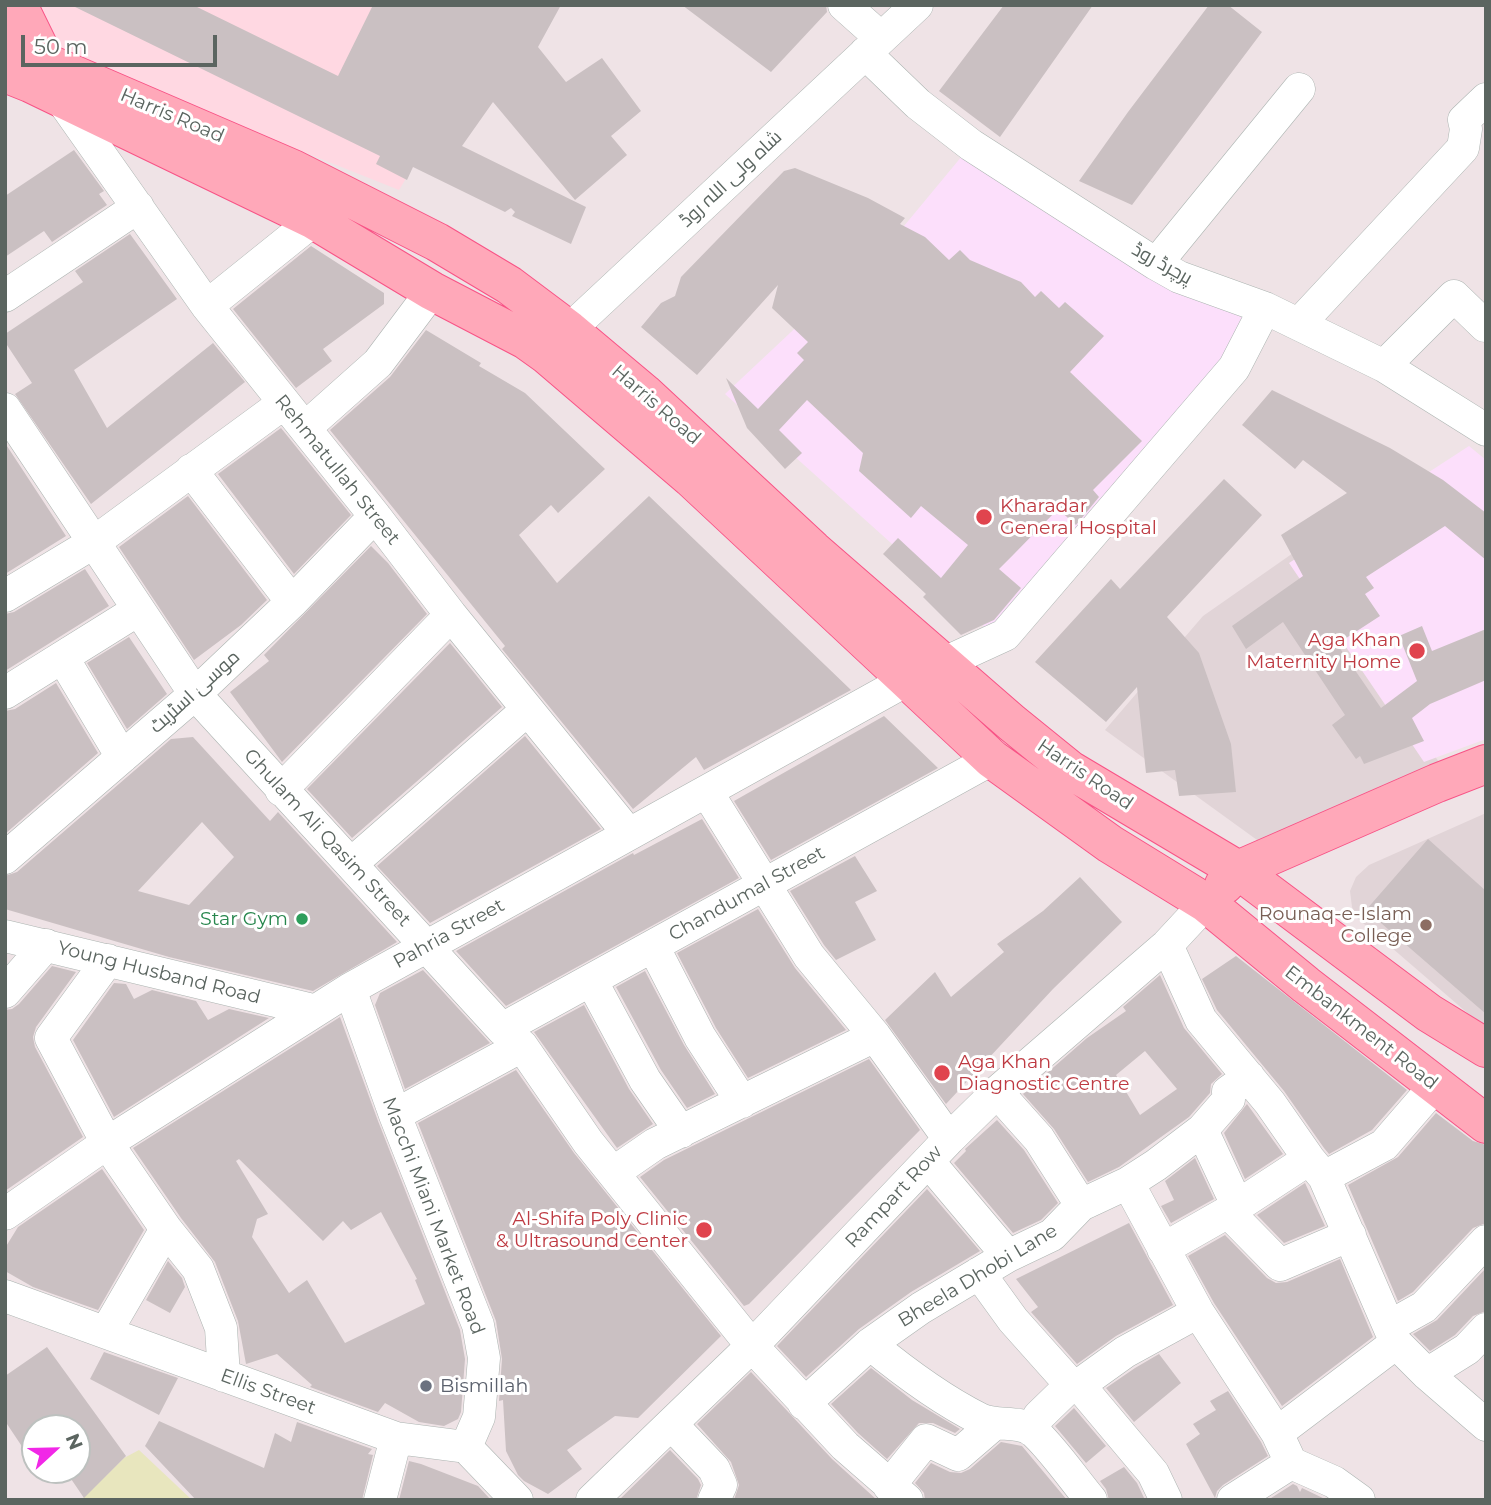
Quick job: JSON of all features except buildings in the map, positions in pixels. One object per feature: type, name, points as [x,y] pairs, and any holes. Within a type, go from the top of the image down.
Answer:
[{"type":"main road","points":[[18,5],[52,79]]},
{"type":"main road","name":"Harris Road","points":[[5,45],[52,79],[314,220],[432,291],[505,328],[558,342],[684,428],[813,550],[944,665],[1070,770],[1238,870]]},
{"type":"main road","name":"Harris Road","points":[[5,73],[52,79],[245,148],[379,211],[509,285],[558,342],[691,478],[992,759],[1110,844],[1206,903]]},
{"type":"main road","points":[[1206,903],[1238,870],[1486,764]]},
{"type":"main road","points":[[1238,870],[1429,1013],[1486,1048]]},
{"type":"main road","name":"Embankment Road","points":[[1206,903],[1486,1124]]},
{"type":"street","name":"پرچرڈ روڈ","points":[[844,5],[918,104],[971,145],[1179,277],[1265,308],[1384,366],[1486,430]]},
{"type":"street","name":"شاہ ولی اللہ روڈ","points":[[558,342],[917,5]]},
{"type":"street","name":"Rehmatullah Street","points":[[52,79],[207,306],[451,615],[628,833]]},
{"type":"street","points":[[1156,264],[1299,89]]},
{"type":"street","points":[[1298,324],[1463,148],[1466,128],[1464,120],[1486,99]]},
{"type":"street","points":[[5,296],[138,207]]},
{"type":"street","points":[[207,306],[314,220]]},
{"type":"street","points":[[304,428],[378,363],[432,291]]},
{"type":"street","points":[[1384,366],[1454,296],[1480,310]]},
{"type":"street","name":"Pahria Street","points":[[5,1214],[107,1143],[349,989],[907,680],[1005,635],[1234,368],[1265,308]]},
{"type":"street","points":[[10,583],[93,543],[284,403]]},
{"type":"street","name":"Ghulam Ali Qasim Street","points":[[5,409],[195,694],[512,1037],[612,1173],[752,1346],[845,1446],[898,1493]]},
{"type":"street","points":[[191,470],[292,602]]},
{"type":"street","name":"موسیٰ اسٹریٹ","points":[[5,858],[195,694],[292,602],[375,516]]},
{"type":"street","points":[[5,693],[138,610]]},
{"type":"street","points":[[281,790],[451,615]]},
{"type":"street","points":[[63,658],[122,757]]},
{"type":"street","points":[[351,864],[527,710]]},
{"type":"street","name":"Chandumal Street","points":[[395,1115],[512,1037],[591,980],[992,759]]},
{"type":"street","points":[[706,792],[809,956],[876,1036],[938,1150],[1008,1256]]},
{"type":"street","name":"Rampart Row","points":[[593,1500],[752,1346],[938,1150],[997,1092],[1167,945],[1206,903]]},
{"type":"street","name":"Young Husband Road","points":[[5,936],[313,1010]]},
{"type":"street","points":[[5,992],[46,945]]},
{"type":"street","points":[[1167,945],[1201,1020],[1270,1102],[1317,1168],[1350,1235],[1393,1335],[1427,1374],[1486,1425]]},
{"type":"street","points":[[653,946],[700,1037],[742,1102]]},
{"type":"street","points":[[108,960],[51,1038],[107,1143],[166,1229],[198,1269],[220,1328],[224,1376]]},
{"type":"street","points":[[591,980],[645,1080],[681,1132]]},
{"type":"street","name":"Macchi Miani Market Road","points":[[349,989],[395,1115],[478,1325],[484,1358],[479,1417],[466,1447]]},
{"type":"street","points":[[612,1173],[655,1144],[876,1036]]},
{"type":"street","name":"Bheela Dhobi Lane","points":[[804,1404],[870,1344],[921,1308],[1008,1256],[1052,1235],[1081,1205],[1128,1183],[1156,1166],[1202,1130],[1229,1099],[1228,1092],[1248,1077]]},
{"type":"street","points":[[1163,1249],[1233,1209],[1317,1168],[1384,1145],[1435,1086]]},
{"type":"street","points":[[997,1092],[1039,1139],[1081,1205]]},
{"type":"street","points":[[1202,1130],[1233,1209],[1280,1265],[1350,1235]]},
{"type":"street","points":[[1128,1183],[1198,1312],[1278,1433],[1292,1462],[1334,1482],[1359,1500]]},
{"type":"street","points":[[106,1332],[166,1229]]},
{"type":"street","points":[[1278,1433],[1424,1307],[1486,1241]]},
{"type":"street","points":[[979,1273],[1013,1320],[1153,1473],[1166,1500]]},
{"type":"street","name":"Ellis Street","points":[[5,1296],[396,1438],[466,1447]]},
{"type":"street","points":[[1031,1430],[1039,1416],[1075,1385],[1125,1352],[1198,1312]]},
{"type":"street","points":[[1427,1374],[1467,1349],[1484,1333]]},
{"type":"street","points":[[870,1344],[906,1374],[982,1420],[1031,1430],[1091,1500]]},
{"type":"street","points":[[672,1424],[714,1469],[721,1485],[714,1500]]},
{"type":"street","points":[[898,1493],[926,1440],[958,1455],[994,1424]]},
{"type":"street","points":[[380,1500],[396,1438]]},
{"type":"street","points":[[466,1447],[517,1500]]},
{"type":"street","points":[[1233,1500],[1292,1462]]},
{"type":"shaded area","points":[[18,5],[511,5],[399,190],[51,51]]},
{"type":"shaded area","name":"Kharadar General Hospital","points":[[967,150],[1265,308],[999,640],[725,394],[904,226]]},
{"type":"shaded area","name":"Aga Khan Maternity Home","points":[[1469,446],[1486,460],[1486,739],[1424,762],[1289,563]]},
{"type":"shaded area","points":[[1296,551],[1445,771],[1264,845],[1105,730],[1203,616]]},
{"type":"shaded area","name":"Rounaq-e-Islam College","points":[[1486,813],[1486,1029],[1356,917],[1350,891],[1356,877],[1369,865]]},
{"type":"shaded area","points":[[139,1450],[192,1500],[81,1500],[124,1458]]},
{"type":"place","name":"Kharadar General Hospital","points":[[984,517]]},
{"type":"place","name":"Aga Khan Maternity Home","points":[[1417,651]]},
{"type":"place","name":"Star Gym","points":[[302,919]]},
{"type":"place","name":"Rounaq-e-Islam College","points":[[1426,925]]},
{"type":"place","name":"Aga Khan Diagnostic Centre","points":[[942,1073]]},
{"type":"place","name":"Al-Shifa Poly Clinic & Ultrasound Center","points":[[704,1230]]},
{"type":"place","name":"Bismillah","points":[[426,1386]]}]
